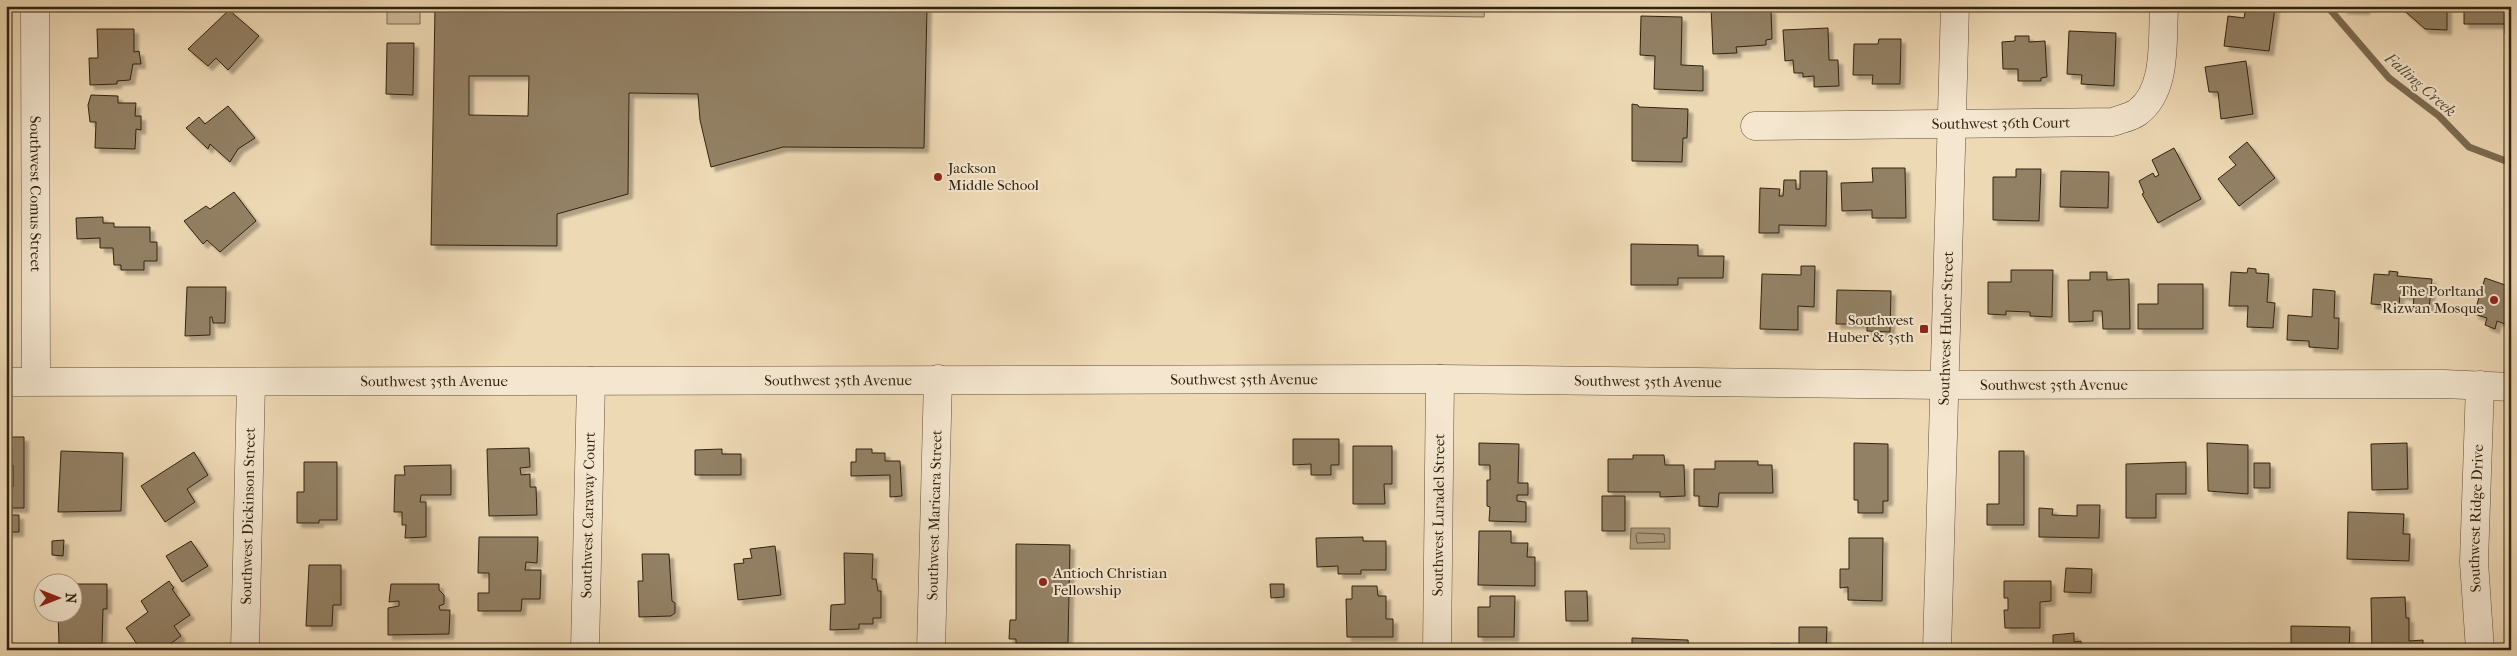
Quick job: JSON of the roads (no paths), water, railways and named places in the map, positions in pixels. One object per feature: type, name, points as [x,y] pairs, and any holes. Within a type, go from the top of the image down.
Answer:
[{"type":"street","name":"Southwest Comus Street","points":[[35,6],[36,382]]},
{"type":"street","name":"Southwest Huber Street","points":[[1937,650],[1955,6]]},
{"type":"street","name":"Southwest 36th Court","points":[[1755,126],[2113,122],[2138,112],[2155,91],[2160,67],[2164,10]]},
{"type":"street","name":"Southwest Maricara Street","points":[[932,650],[938,379]]},
{"type":"street","name":"Southwest 35th Avenue","points":[[6,382],[1440,379],[1943,385],[2480,385],[2511,387]]},
{"type":"street","name":"Southwest Luradel Street","points":[[1437,650],[1440,379]]},
{"type":"street","name":"Southwest Caraway Court","points":[[585,650],[591,381]]},
{"type":"street","name":"Southwest Dickinson Street","points":[[245,650],[251,382]]},
{"type":"street","name":"Southwest Ridge Drive","points":[[2480,385],[2474,562],[2480,650]]},
{"type":"water","points":[[1631,528],[1670,528],[1670,549],[1630,549]]},
{"type":"waterway","name":"Falling Creek","points":[[2327,6],[2389,78],[2439,116],[2469,147],[2511,163]]},
{"type":"place","name":"Jackson Middle School","points":[[938,177]]},
{"type":"place","name":"The Porltand Rizwan Mosque","points":[[2494,300]]},
{"type":"place","name":"Southwest Huber & 35th","points":[[1924,329]]},
{"type":"place","name":"Antioch Christian Fellowship","points":[[1043,582]]}]
